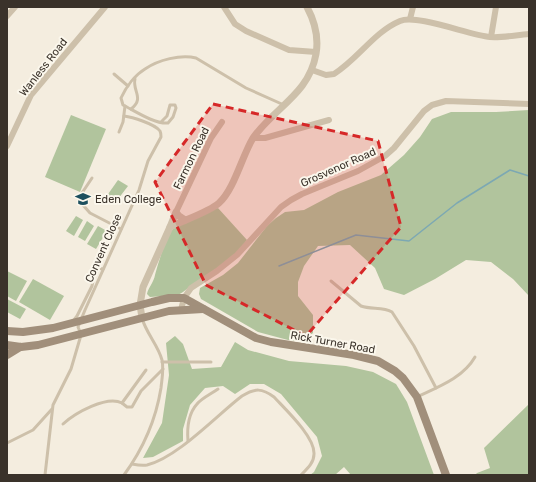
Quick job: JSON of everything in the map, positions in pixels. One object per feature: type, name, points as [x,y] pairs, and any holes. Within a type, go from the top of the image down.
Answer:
[{"type":"main road","points":[[7,331],[16,332],[41,330],[83,322],[169,298],[184,298]]},
{"type":"main road","name":"Rick Turner Road","points":[[184,298],[256,338],[271,342],[354,355],[378,361],[395,371],[404,378],[417,397],[446,475]]},
{"type":"main road","points":[[7,345],[21,347],[38,345],[83,331],[169,311],[203,309]]},
{"type":"main road","points":[[7,335],[16,332]]},
{"type":"main road","points":[[7,355],[21,347]]},
{"type":"street","points":[[7,16],[15,7]]},
{"type":"street","name":"Wanless Road","points":[[7,146],[31,95],[105,7]]},
{"type":"street","points":[[224,7],[235,24],[246,31],[289,50],[316,52]]},
{"type":"street","points":[[170,227],[214,207],[223,199],[254,138],[302,87],[312,70],[317,39],[316,26],[307,7]]},
{"type":"street","points":[[405,7],[412,9],[410,19]]},
{"type":"street","points":[[491,37],[496,7]]},
{"type":"street","points":[[312,70],[326,75],[334,74],[389,27],[403,20],[410,19],[491,37],[529,34]]},
{"type":"street","name":"Grosvenor Road","points":[[181,310],[184,298],[191,288],[218,271],[237,255],[281,207],[302,194],[358,171],[385,156],[394,148],[424,111],[432,106],[446,101],[529,104]]},
{"type":"street","points":[[254,138],[265,138],[329,120]]},
{"type":"street","name":"Farmon Road","points":[[142,318],[140,305],[143,287],[211,138],[222,122]]},
{"type":"street","points":[[176,212],[185,220]]},
{"type":"lane","points":[[161,122],[167,116],[170,105],[176,106],[176,110],[171,120],[168,123],[161,122],[123,105],[121,98],[128,86],[146,68],[159,62],[179,57],[192,57],[208,64],[246,88],[284,105]]},
{"type":"lane","points":[[114,74],[128,86]]},
{"type":"lane","points":[[131,109],[136,104],[138,98],[134,85],[136,77]]},
{"type":"lane","points":[[119,132],[126,106]]},
{"type":"lane","name":"Convent Close","points":[[83,331],[78,327],[83,322],[85,310],[139,190],[148,161],[161,133],[149,124],[124,116]]},
{"type":"lane","points":[[92,178],[82,193],[82,204],[90,213],[121,230]]},
{"type":"lane","points":[[68,324],[77,316],[92,286],[95,270],[97,268],[103,269]]},
{"type":"lane","points":[[331,281],[361,306],[365,308],[388,309],[392,312],[414,346],[436,388]]},
{"type":"lane","points":[[124,475],[132,464],[154,418],[159,399],[163,369],[159,351],[142,318]]},
{"type":"lane","points":[[45,475],[52,409],[71,369],[83,331]]},
{"type":"lane","points":[[417,397],[458,376],[471,364],[475,357]]},
{"type":"lane","points":[[162,362],[210,362]]},
{"type":"lane","points":[[64,424],[75,414],[105,402],[114,400],[122,403],[127,408],[132,407],[141,392],[163,369]]},
{"type":"lane","points":[[122,403],[146,370]]},
{"type":"lane","points":[[188,441],[187,429],[193,409],[198,403],[218,389]]},
{"type":"lane","points":[[132,464],[141,465],[153,463],[166,456],[188,441],[251,390],[263,391],[274,397],[311,442],[314,456],[311,464],[301,475]]},
{"type":"lane","points":[[7,443],[33,430],[52,409]]},
{"type":"highlighted area","points":[[213,104],[378,141],[401,227],[306,336],[206,285],[155,182]]},
{"type":"green space","points":[[529,110],[529,296],[513,279],[491,262],[466,260],[435,279],[404,295],[384,289],[375,268],[350,245],[318,246],[304,266],[298,282],[298,296],[313,315],[313,333],[302,341],[288,340],[258,332],[201,299],[199,294],[200,288],[223,275],[238,263],[267,226],[276,218],[285,212],[304,210],[338,192],[381,175],[404,155],[420,137],[432,119],[451,112]]},
{"type":"green space","points":[[71,115],[106,129],[80,192],[45,177]]},
{"type":"green space","points":[[118,180],[128,186],[115,203],[106,197]]},
{"type":"green space","points":[[218,208],[247,240],[233,256],[178,295],[150,297],[147,294],[164,246],[171,231],[200,215]]},
{"type":"green space","points":[[76,216],[83,220],[74,236],[66,231]]},
{"type":"green space","points":[[87,221],[94,226],[85,241],[78,237]]},
{"type":"green space","points":[[98,226],[107,231],[96,249],[87,244]]},
{"type":"green space","points":[[7,271],[27,281],[16,301],[7,296]]},
{"type":"green space","points":[[33,279],[64,296],[50,320],[19,302]]},
{"type":"green space","points":[[7,299],[26,309],[20,319],[7,312]]},
{"type":"green space","points":[[175,336],[183,344],[192,369],[221,367],[235,342],[248,350],[289,361],[346,366],[373,372],[396,384],[407,402],[434,475],[351,475],[344,467],[335,475],[310,475],[314,472],[322,456],[317,437],[281,394],[264,384],[250,384],[235,394],[223,386],[205,388],[190,405],[183,429],[183,441],[153,457],[143,458],[162,423],[169,375],[166,343]]},
{"type":"green space","points":[[529,404],[529,475],[475,475],[490,468],[484,448]]},
{"type":"waterway","points":[[279,266],[356,235],[409,241],[457,203],[510,170],[529,176]]},
{"type":"place","name":"Eden College","points":[[83,199]]}]
